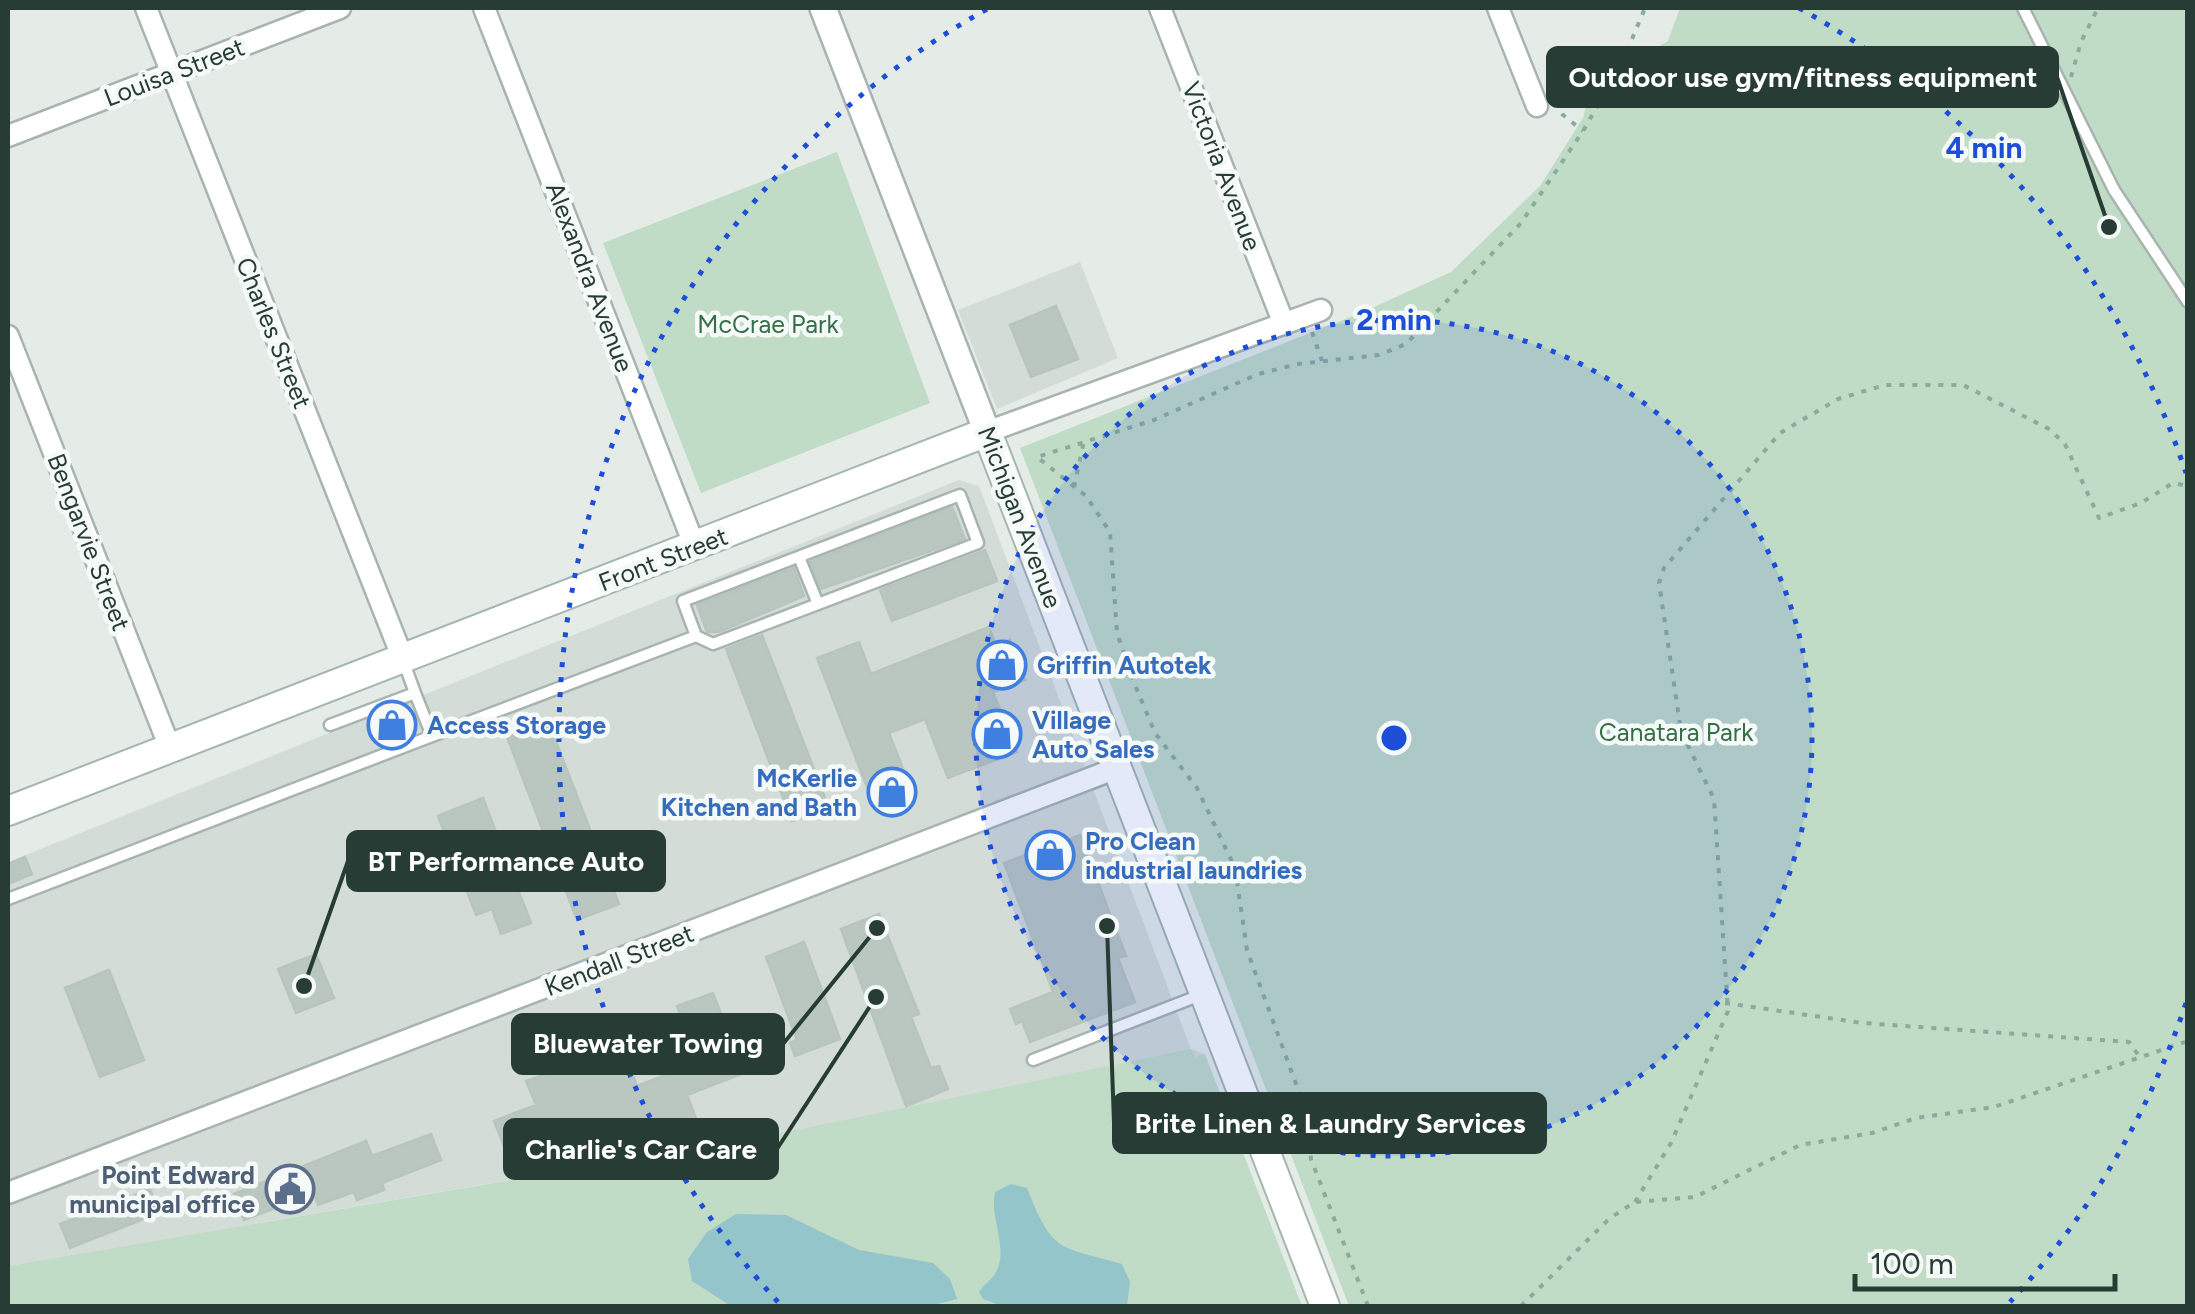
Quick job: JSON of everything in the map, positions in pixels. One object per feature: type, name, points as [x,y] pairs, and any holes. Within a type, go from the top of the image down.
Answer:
[{"type":"main road","name":"Front Street","points":[[8,811],[987,432]]},
{"type":"main road","name":"Michigan Avenue","points":[[987,432],[1326,1306]]},
{"type":"street","name":"Charles Street","points":[[146,8],[402,659]]},
{"type":"street","name":"Louisa Street","points":[[8,136],[340,8]]},
{"type":"street","name":"Alexandra Avenue","points":[[484,8],[695,546]]},
{"type":"street","name":"Michigan Avenue","points":[[822,8],[987,432]]},
{"type":"street","name":"Victoria Avenue","points":[[1160,8],[1284,324]]},
{"type":"street","points":[[1498,8],[1536,106]]},
{"type":"street","name":"Front Street","points":[[987,432],[1321,310]]},
{"type":"street","name":"Bengarvie Street","points":[[8,336],[170,748]]},
{"type":"street","name":"Kendall Street","points":[[8,1193],[1117,768]]},
{"type":"lane","points":[[2023,8],[2114,190],[2188,302]]},
{"type":"lane","points":[[960,495],[978,542],[818,604],[712,644],[696,636],[683,601],[960,495]]},
{"type":"lane","points":[[799,557],[818,604]]},
{"type":"lane","points":[[8,899],[696,636]]},
{"type":"lane","points":[[402,659],[432,736]]},
{"type":"lane","points":[[330,725],[414,693]]},
{"type":"lane","points":[[1032,1060],[1204,994]]},
{"type":"path","points":[[1368,1306],[1311,1159],[1307,1114],[1247,950],[1235,868],[1204,799],[1156,733],[1135,686],[1118,633],[1110,532],[1099,510],[1036,457],[1154,420],[1258,374],[1322,360],[1380,355],[1406,344],[1521,224],[1583,131],[1622,63],[1645,8]]},
{"type":"path","points":[[2067,102],[2081,42],[2098,8]]},
{"type":"path","points":[[1536,106],[1555,100],[1563,115],[1583,131]]},
{"type":"path","points":[[1311,330],[1322,360]]},
{"type":"path","points":[[1521,1306],[1610,1218],[1635,1202],[1671,1143],[1726,1020],[1714,799],[1682,731],[1659,583],[1664,568],[1780,433],[1838,398],[1885,385],[1963,385],[2049,429],[2065,444],[2099,518],[2141,503],[2173,483],[2188,486]]},
{"type":"path","points":[[1074,487],[1082,464],[1084,440]]},
{"type":"path","points":[[1725,1004],[1862,1023],[2130,1042],[2139,1056]]},
{"type":"path","points":[[1635,1202],[1696,1197],[1800,1145],[1872,1133],[1916,1118],[1994,1107],[2188,1042]]},
{"type":"shaded area","points":[[1080,262],[1118,358],[997,409],[958,310]]},
{"type":"shaded area","points":[[959,480],[979,486],[1191,1049],[1205,1054],[1151,1070],[8,1266],[8,862]]},
{"type":"green space","name":"Canatara Park","points":[[1680,8],[2187,8],[2187,1306],[1349,1306],[1020,448],[1363,312],[1451,272],[1540,186],[1583,118],[1591,86],[1668,41]]},
{"type":"green space","name":"McCrae Park","points":[[837,152],[930,403],[701,493],[603,243]]},
{"type":"green space","points":[[1191,1049],[1195,1057],[1205,1054],[1302,1306],[8,1306],[8,1266],[757,1138]]},
{"type":"water","points":[[1011,1184],[1027,1188],[1044,1226],[1061,1244],[1122,1264],[1130,1282],[1127,1306],[1002,1306],[983,1299],[979,1292],[999,1265],[995,1192]]},
{"type":"water","points":[[736,1214],[786,1215],[859,1250],[933,1263],[950,1279],[957,1299],[929,1306],[731,1306],[692,1281],[688,1259],[707,1232]]},
{"type":"building","points":[[1056,306],[1078,359],[1031,377],[1010,325]]},
{"type":"building","points":[[952,507],[965,539],[821,589],[810,562]]},
{"type":"building","points":[[985,550],[997,581],[892,621],[880,590]]},
{"type":"building","points":[[794,568],[804,596],[719,632],[707,632],[697,605]]},
{"type":"building","points":[[989,627],[996,646],[1010,640],[1025,680],[993,692],[1017,752],[948,778],[925,719],[889,733],[913,794],[875,808],[817,658],[859,642],[871,674]]},
{"type":"building","points":[[762,635],[829,808],[792,821],[726,649]]},
{"type":"building","points":[[548,721],[619,904],[577,920],[507,737]]},
{"type":"building","points":[[483,798],[531,923],[501,934],[492,909],[476,915],[438,816]]},
{"type":"building","points":[[1080,835],[1126,956],[1118,958],[1135,1002],[1030,1042],[1022,1021],[1016,1024],[1010,1009],[1053,992],[1004,863]]},
{"type":"building","points":[[25,857],[32,874],[8,884],[8,864]]},
{"type":"building","points":[[879,914],[919,1014],[911,1017],[931,1068],[939,1066],[948,1089],[906,1106],[841,929]]},
{"type":"building","points":[[804,942],[840,1039],[795,1056],[790,1043],[797,1040],[766,957]]},
{"type":"building","points":[[316,954],[334,998],[296,1013],[278,969]]},
{"type":"building","points":[[109,970],[144,1060],[100,1077],[65,988]]},
{"type":"building","points":[[713,993],[744,1073],[687,1095],[698,1123],[664,1136],[661,1129],[620,1145],[615,1132],[555,1155],[552,1148],[511,1164],[494,1121],[536,1105],[526,1081],[562,1068],[565,1074],[590,1065],[588,1058],[621,1045],[637,1086],[689,1066],[674,1027],[683,1023],[677,1006]]},
{"type":"building","points":[[431,1134],[441,1160],[382,1183],[384,1190],[357,1200],[354,1192],[318,1205],[314,1193],[244,1220],[234,1194],[366,1141],[372,1156]]},
{"type":"building","points":[[150,1189],[159,1213],[70,1248],[60,1224]]},
{"type":"place","name":"Outdoor use gym/fitness equipment","points":[[2109,227]]},
{"type":"place","name":"Griffin Autotek","points":[[1002,665]]},
{"type":"place","name":"Access Storage","points":[[392,725]]},
{"type":"place","name":"Village Auto Sales","points":[[997,734]]},
{"type":"place","name":"McKerlie Kitchen and Bath","points":[[892,792]]},
{"type":"place","name":"Pro Clean industrial laundries","points":[[1050,855]]},
{"type":"place","name":"Brite Linen & Laundry Services","points":[[1107,926]]},
{"type":"place","name":"Bluewater Towing","points":[[877,928]]},
{"type":"place","name":"BT Performance Auto","points":[[304,986]]},
{"type":"place","name":"Charlie's Car Care","points":[[876,997]]},
{"type":"place","name":"Point Edward municipal office","points":[[290,1189]]}]
